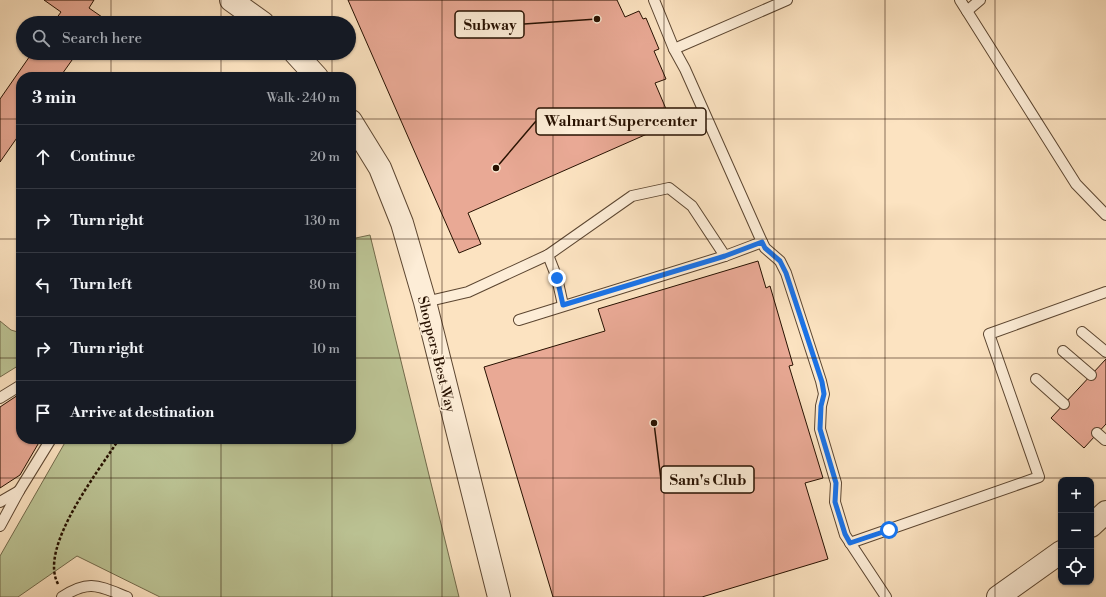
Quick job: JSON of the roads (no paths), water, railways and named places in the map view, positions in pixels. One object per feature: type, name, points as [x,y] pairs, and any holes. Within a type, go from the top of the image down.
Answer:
[{"type":"street","points":[[231,0],[253,16]]},
{"type":"street","points":[[302,60],[313,72]]},
{"type":"street","name":"Shoppers Best Way","points":[[356,129],[380,168],[402,223],[425,302],[499,597]]},
{"type":"street","points":[[1094,523],[1106,512]]},
{"type":"street","points":[[998,597],[1058,554]]},
{"type":"lane","points":[[654,0],[674,49],[685,69],[762,242],[765,248],[780,261],[786,273],[822,382],[824,394],[821,406],[820,429],[836,483],[835,502],[845,534],[886,597]]},
{"type":"lane","points":[[674,49],[787,0]]},
{"type":"lane","points":[[960,0],[1076,184],[1106,215]]},
{"type":"lane","points":[[966,10],[980,0]]},
{"type":"lane","points":[[425,302],[468,292],[548,255],[632,196],[669,188],[692,206],[725,256]]},
{"type":"lane","points":[[519,320],[563,305],[725,256],[762,242]]},
{"type":"lane","points":[[548,255],[557,278],[563,305]]},
{"type":"lane","points":[[850,543],[1039,477],[989,334],[1106,292]]},
{"type":"lane","points":[[1082,332],[1106,352]]},
{"type":"lane","points":[[1064,351],[1091,375]]},
{"type":"lane","points":[[1036,379],[1064,404]]},
{"type":"lane","points":[[0,398],[16,388]]},
{"type":"lane","points":[[0,526],[19,491],[48,444]]},
{"type":"lane","points":[[0,502],[19,491]]},
{"type":"lane","points":[[63,596],[76,587],[92,586],[106,589],[127,597]]},
{"type":"place","name":"Subway","points":[[597,19]]},
{"type":"place","name":"Walmart Supercenter","points":[[496,168]]},
{"type":"place","name":"Sam's Club","points":[[654,423]]}]
